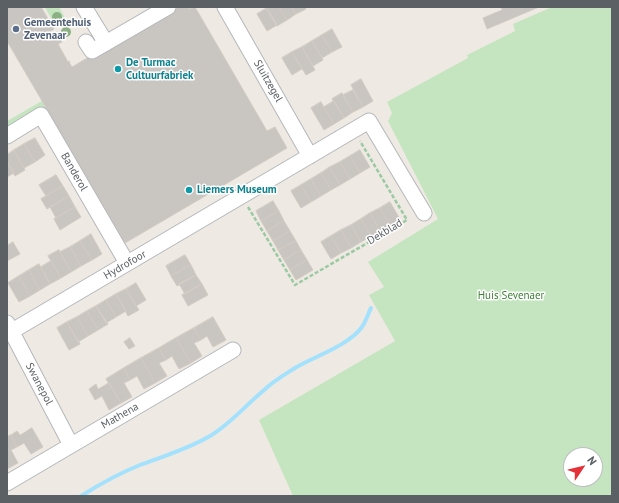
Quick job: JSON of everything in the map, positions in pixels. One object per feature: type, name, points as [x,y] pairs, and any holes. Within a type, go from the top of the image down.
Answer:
[{"type":"street","points":[[84,7],[106,43]]},
{"type":"street","points":[[86,42],[92,51],[168,7]]},
{"type":"street","name":"Sluitzegel","points":[[225,7],[310,156]]},
{"type":"street","name":"Banderol","points":[[7,136],[41,115],[127,263]]},
{"type":"street","name":"Hydrofoor","points":[[9,329],[127,263],[369,121],[424,213]]},
{"type":"street","name":"Swanepol","points":[[9,329],[71,445]]},
{"type":"street","name":"Mathena","points":[[7,483],[233,350]]},
{"type":"path","name":"Dekblad","points":[[242,196],[294,286],[407,220],[354,130]]},
{"type":"green space","points":[[45,7],[59,7],[67,21],[56,27]]},
{"type":"green space","name":"Huis Sevenaer","points":[[552,7],[612,7],[612,496],[293,496],[259,420],[395,341],[369,295],[384,287],[368,262],[438,219],[388,121],[392,113],[387,102],[468,58],[467,55],[515,31],[513,24]]},
{"type":"green space","points":[[42,101],[125,243],[121,245],[43,111],[7,131],[7,121]]},
{"type":"building","points":[[7,7],[41,7],[54,29],[47,33],[49,37],[57,32],[62,42],[58,44],[68,62],[70,61],[69,62],[72,67],[174,7],[187,7],[189,9],[195,7],[267,131],[275,127],[287,148],[125,243],[7,41]]},
{"type":"building","points":[[266,7],[279,7],[287,20],[277,26]]},
{"type":"building","points":[[279,7],[292,7],[296,14],[287,20]]},
{"type":"building","points":[[292,7],[305,7],[306,9],[296,14]]},
{"type":"building","points":[[501,7],[539,7],[487,29],[483,18],[502,10]]},
{"type":"building","points":[[267,8],[277,25],[267,31],[257,14]]},
{"type":"building","points":[[332,29],[342,47],[332,52],[322,35]]},
{"type":"building","points":[[322,35],[332,52],[322,58],[312,41]]},
{"type":"building","points":[[312,41],[323,60],[313,66],[302,47]]},
{"type":"building","points":[[302,47],[315,70],[306,75],[292,52]]},
{"type":"building","points":[[292,52],[302,69],[292,75],[282,58]]},
{"type":"building","points":[[361,79],[373,101],[363,107],[351,85]]},
{"type":"building","points":[[353,90],[363,107],[353,112],[343,95]]},
{"type":"building","points":[[342,93],[353,112],[344,118],[332,99]]},
{"type":"building","points":[[334,101],[344,118],[334,124],[324,107]]},
{"type":"building","points":[[321,102],[334,124],[324,130],[311,108]]},
{"type":"building","points":[[35,138],[45,155],[35,162],[24,144]]},
{"type":"building","points":[[24,144],[35,162],[24,168],[14,150]]},
{"type":"building","points":[[14,150],[25,170],[15,176],[7,162],[7,155]]},
{"type":"building","points":[[360,150],[370,167],[360,173],[350,156]]},
{"type":"building","points":[[350,156],[360,173],[350,179],[340,162]]},
{"type":"building","points":[[7,162],[14,173],[7,177]]},
{"type":"building","points":[[340,162],[350,179],[340,185],[330,167]]},
{"type":"building","points":[[330,167],[340,185],[331,190],[321,173]]},
{"type":"building","points":[[321,173],[331,190],[321,196],[311,179]]},
{"type":"building","points":[[56,175],[63,186],[46,196],[39,185]]},
{"type":"building","points":[[311,179],[321,196],[311,202],[301,185]]},
{"type":"building","points":[[301,185],[311,202],[301,208],[291,191]]},
{"type":"building","points":[[63,186],[69,196],[47,209],[41,199]]},
{"type":"building","points":[[69,196],[75,207],[56,218],[50,207]]},
{"type":"building","points":[[273,201],[279,211],[261,221],[256,211]]},
{"type":"building","points":[[390,202],[400,219],[390,225],[380,208]]},
{"type":"building","points":[[75,207],[81,217],[60,230],[54,219]]},
{"type":"building","points":[[380,208],[390,225],[380,231],[370,213]]},
{"type":"building","points":[[279,211],[284,221],[267,231],[261,221]]},
{"type":"building","points":[[370,213],[380,231],[371,236],[361,219]]},
{"type":"building","points":[[361,219],[371,236],[361,242],[351,225]]},
{"type":"building","points":[[284,221],[290,231],[273,241],[267,231]]},
{"type":"building","points":[[351,225],[361,242],[351,248],[341,230]]},
{"type":"building","points":[[341,230],[351,248],[341,253],[331,236]]},
{"type":"building","points":[[290,231],[296,241],[278,250],[273,241]]},
{"type":"building","points":[[91,234],[102,254],[92,260],[80,241]]},
{"type":"building","points":[[331,236],[341,253],[331,259],[321,242]]},
{"type":"building","points":[[80,241],[92,260],[81,266],[70,247]]},
{"type":"building","points":[[296,241],[301,250],[284,260],[278,250]]},
{"type":"building","points":[[13,242],[20,254],[7,261],[7,246]]},
{"type":"building","points":[[70,247],[81,266],[71,272],[60,252]]},
{"type":"building","points":[[59,250],[71,272],[61,278],[48,256]]},
{"type":"building","points":[[301,250],[307,260],[290,270],[284,260]]},
{"type":"building","points":[[185,255],[191,265],[171,276],[166,266]]},
{"type":"building","points":[[307,260],[313,270],[296,280],[290,270]]},
{"type":"building","points":[[51,261],[61,278],[50,284],[41,267]]},
{"type":"building","points":[[39,264],[50,284],[40,290],[29,270]]},
{"type":"building","points":[[191,265],[196,275],[177,286],[171,276]]},
{"type":"building","points":[[29,270],[40,290],[30,296],[19,276]]},
{"type":"building","points":[[196,275],[202,284],[185,294],[179,284]]},
{"type":"building","points":[[19,276],[30,296],[19,302],[8,283]]},
{"type":"building","points":[[136,283],[146,300],[136,306],[126,289]]},
{"type":"building","points":[[202,284],[208,295],[188,306],[182,295]]},
{"type":"building","points":[[126,289],[139,310],[128,316],[116,294]]},
{"type":"building","points":[[116,294],[126,311],[116,317],[106,300]]},
{"type":"building","points":[[106,300],[116,317],[106,323],[96,306]]},
{"type":"building","points":[[96,306],[108,324],[98,330],[87,311]]},
{"type":"building","points":[[87,311],[98,330],[88,336],[77,317]]},
{"type":"building","points":[[77,317],[88,336],[78,342],[67,322]]},
{"type":"building","points":[[213,317],[226,340],[213,347],[207,336],[201,340],[194,328]]},
{"type":"building","points":[[67,322],[80,344],[69,350],[57,328]]},
{"type":"building","points":[[194,328],[201,340],[194,343],[202,356],[191,363],[176,338]]},
{"type":"building","points":[[130,338],[135,346],[129,349],[124,342]]},
{"type":"building","points":[[176,338],[191,363],[179,369],[172,356],[166,360],[159,348]]},
{"type":"building","points":[[159,348],[166,360],[159,363],[167,376],[155,383],[141,358]]},
{"type":"building","points":[[141,358],[155,383],[144,389],[137,376],[130,380],[124,368]]},
{"type":"building","points":[[124,368],[130,380],[124,383],[132,397],[121,403],[106,379]]},
{"type":"building","points":[[109,383],[121,403],[109,410],[102,396],[95,400],[89,389],[96,384],[98,389]]},
{"type":"building","points":[[32,428],[43,447],[31,454],[24,443],[17,447],[11,435],[17,431],[20,435]]},
{"type":"building","points":[[11,435],[17,447],[11,450],[18,463],[7,469],[7,437]]},
{"type":"waterway","points":[[81,496],[103,483],[140,465],[185,449],[210,436],[224,426],[278,379],[295,368],[340,345],[356,334],[362,327],[371,308]]},
{"type":"place","name":"Gemeentehuis Zevenaar","points":[[16,29]]},
{"type":"place","name":"De Turmac Cultuurfabriek","points":[[118,69]]},
{"type":"place","name":"Liemers Museum","points":[[189,190]]}]
